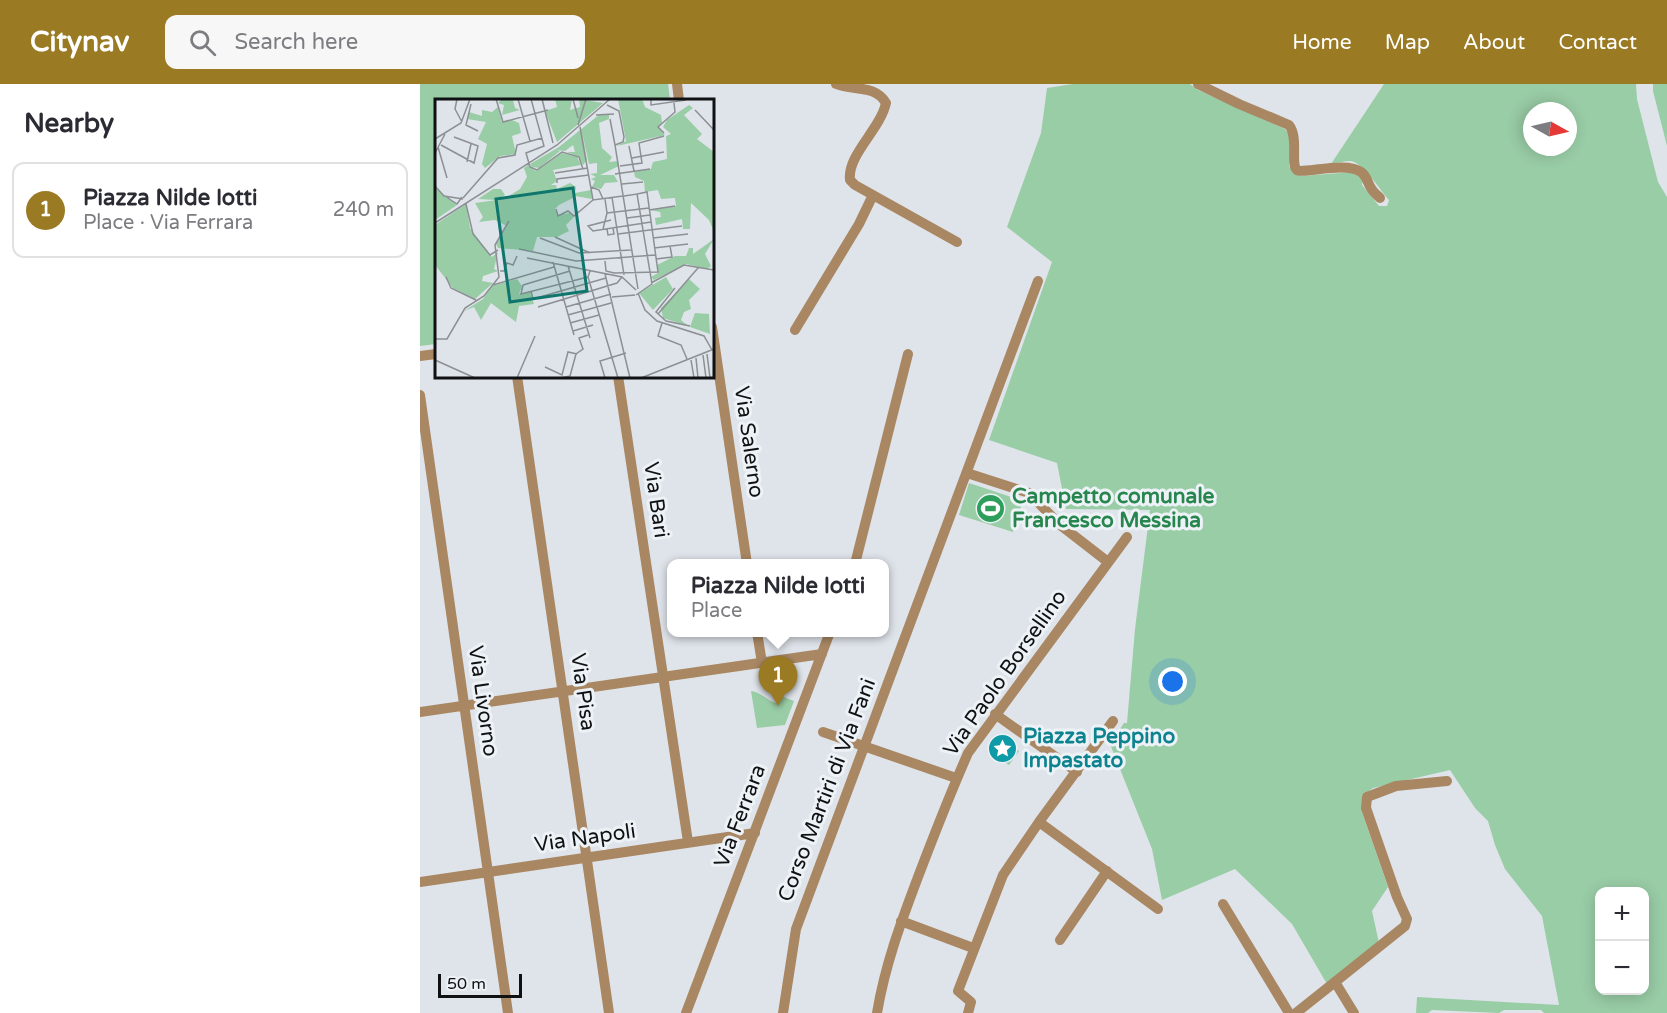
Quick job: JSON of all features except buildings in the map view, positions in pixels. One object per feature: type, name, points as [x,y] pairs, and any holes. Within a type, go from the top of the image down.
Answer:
[{"type":"street","points":[[677,84],[679,99]]},
{"type":"street","points":[[836,84],[874,91],[881,95],[886,103],[873,132],[858,154],[849,173],[850,180],[855,185],[957,242]]},
{"type":"street","points":[[1198,84],[1246,108],[1290,125],[1294,132],[1293,163],[1296,169],[1301,171],[1349,167],[1357,169],[1366,177],[1372,190],[1380,198]]},
{"type":"street","points":[[795,330],[859,224],[873,195]]},
{"type":"street","name":"Corso Martiri di Via Fani","points":[[783,1013],[795,929],[968,473],[1038,281]]},
{"type":"street","name":"Via Salerno","points":[[714,341],[746,559]]},
{"type":"street","points":[[420,356],[435,354]]},
{"type":"street","points":[[856,559],[908,354]]},
{"type":"street","name":"Via Pisa","points":[[517,378],[609,1013]]},
{"type":"street","name":"Via Bari","points":[[618,378],[688,842]]},
{"type":"street","name":"Via Livorno","points":[[420,395],[508,1013]]},
{"type":"street","points":[[968,473],[1029,493],[1059,524],[1108,562]]},
{"type":"street","name":"Via Paolo Borsellino","points":[[877,1013],[883,977],[902,921],[956,778],[968,753],[1127,537]]},
{"type":"street","points":[[758,637],[762,663]]},
{"type":"street","name":"Via Ferrara","points":[[686,1013],[828,637]]},
{"type":"street","points":[[420,712],[822,654]]},
{"type":"street","points":[[995,714],[1077,772]]},
{"type":"street","points":[[968,1013],[971,1002],[958,990],[1003,875],[1113,722]]},
{"type":"street","points":[[823,732],[956,778]]},
{"type":"street","points":[[1296,1013],[1405,926],[1407,919],[1366,808],[1367,797],[1396,786],[1447,781]]},
{"type":"street","points":[[1039,822],[1158,909]]},
{"type":"street","name":"Via Napoli","points":[[420,882],[755,833]]},
{"type":"street","points":[[1060,940],[1107,871]]},
{"type":"street","points":[[1223,904],[1289,1013]]},
{"type":"street","points":[[902,921],[974,948]]},
{"type":"street","points":[[1335,982],[1354,1013]]},
{"type":"green space","points":[[420,84],[668,84],[670,99],[435,99],[435,344],[420,346]]},
{"type":"green space","points":[[1073,84],[1190,84],[1198,90],[1285,129],[1289,135],[1289,166],[1293,172],[1302,176],[1353,172],[1363,180],[1362,185],[1379,206],[1387,206],[1389,200],[1371,177],[1355,162],[1331,164],[1384,84],[1636,84],[1637,99],[1658,182],[1667,197],[1667,1013],[1544,1013],[1541,1010],[1504,1010],[1499,1013],[1432,1010],[1428,1013],[1416,1013],[1417,997],[1559,1005],[1542,916],[1505,869],[1488,821],[1475,808],[1450,770],[1373,788],[1362,796],[1362,812],[1388,887],[1372,911],[1379,943],[1327,984],[1292,924],[1235,869],[1162,900],[1152,849],[1110,744],[1124,723],[1127,723],[1135,629],[1150,510],[1066,509],[1057,463],[989,440],[1052,262],[1007,227],[1041,133],[1047,88]]},
{"type":"green space","points":[[1653,84],[1667,84],[1667,146],[1653,91]]},
{"type":"green space","name":"Campetto comunale Francesco Messina","points":[[969,483],[1023,501],[1013,532],[959,515]]},
{"type":"green space","points":[[751,691],[776,703],[779,695],[794,701],[785,725],[757,728]]},
{"type":"green space","points":[[1005,742],[1019,751],[1009,765],[995,756]]},
{"type":"place","name":"Campetto comunale Francesco Messina","points":[[991,508]]},
{"type":"place","name":"Piazza Nilde Iotti","points":[[778,706]]},
{"type":"place","name":"Piazza Peppino Impastato","points":[[1002,748]]}]
